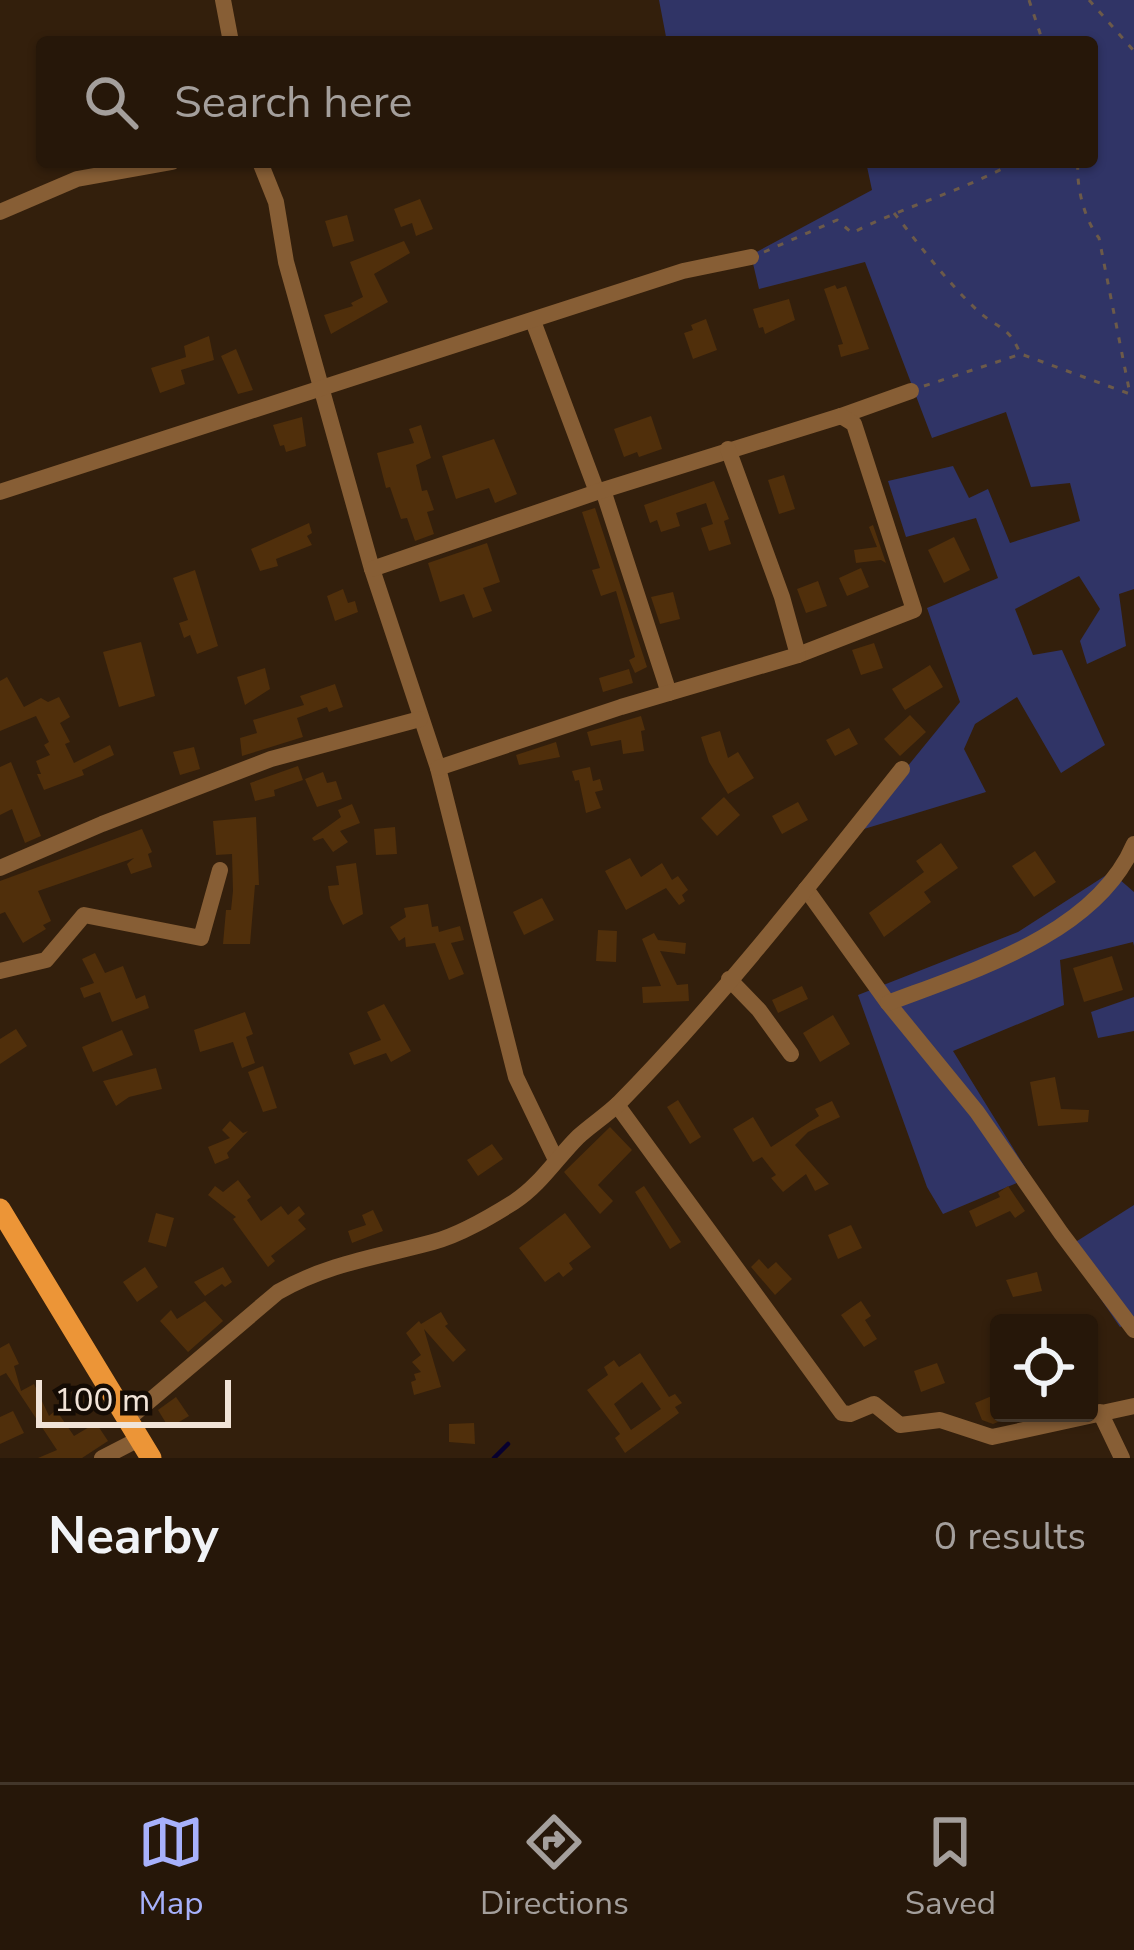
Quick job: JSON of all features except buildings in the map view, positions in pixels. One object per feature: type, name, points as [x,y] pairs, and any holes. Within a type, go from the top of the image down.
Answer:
[{"type":"main road","points":[[0,1209],[139,1439]]},
{"type":"street","points":[[223,0],[230,36]]},
{"type":"street","points":[[0,212],[77,179],[138,168]]},
{"type":"street","points":[[262,168],[276,202],[286,262],[372,568],[438,768],[516,1076],[556,1160]]},
{"type":"street","points":[[0,492],[683,272],[751,257]]},
{"type":"street","points":[[532,321],[600,491],[669,693]]},
{"type":"street","points":[[372,568],[911,391]]},
{"type":"street","points":[[438,768],[798,655],[914,610],[854,424],[841,416]]},
{"type":"street","points":[[728,449],[798,655]]},
{"type":"street","points":[[0,868],[272,759],[420,719]]},
{"type":"street","points":[[102,1458],[139,1439],[278,1292],[374,1253],[436,1242],[482,1221],[539,1182],[556,1160],[617,1105],[729,979],[902,769]]},
{"type":"street","points":[[888,1003],[1058,929],[1108,885],[1134,844]]},
{"type":"street","points":[[0,971],[46,960],[83,915],[201,938],[220,870]]},
{"type":"street","points":[[806,889],[888,1003],[977,1112],[1134,1330]]},
{"type":"street","points":[[729,979],[759,1010],[790,1054]]},
{"type":"street","points":[[617,1105],[842,1413],[874,1405],[900,1425],[940,1420],[992,1437],[1134,1406]]},
{"type":"street","points":[[1100,1412],[1122,1458]]},
{"type":"path","points":[[1029,0],[1041,36]]},
{"type":"path","points":[[1089,0],[1134,51]]},
{"type":"path","points":[[751,257],[837,220],[851,232],[1004,168]]},
{"type":"path","points":[[1077,168],[1091,227],[1099,238],[1132,397]]},
{"type":"path","points":[[893,212],[980,313],[1011,333],[1021,354]]},
{"type":"path","points":[[911,391],[1021,354],[1132,397]]},
{"type":"shaded area","points":[[659,0],[1134,0],[1134,589],[1119,594],[1126,646],[1087,664],[1080,641],[1100,609],[1079,576],[1015,609],[1033,655],[1062,650],[1105,745],[1061,773],[1017,697],[975,724],[964,749],[986,792],[854,832],[960,702],[927,608],[998,578],[976,518],[906,537],[888,481],[953,466],[969,498],[988,489],[1010,543],[1080,521],[1070,483],[1031,487],[1006,412],[932,438],[865,262],[759,289],[751,255],[872,190],[867,168],[1098,168],[1098,36],[666,36]]},
{"type":"shaded area","points":[[1111,872],[1134,892],[1134,946],[1133,942],[1060,960],[1064,1005],[953,1051],[1031,1177],[943,1214],[927,1187],[858,995],[1018,932]]},
{"type":"shaded area","points":[[1134,997],[1134,1031],[1098,1038],[1091,1012]]},
{"type":"shaded area","points":[[1134,1205],[1134,1320],[1120,1327],[1066,1248]]},
{"type":"waterway","points":[[494,1458],[508,1444]]}]
